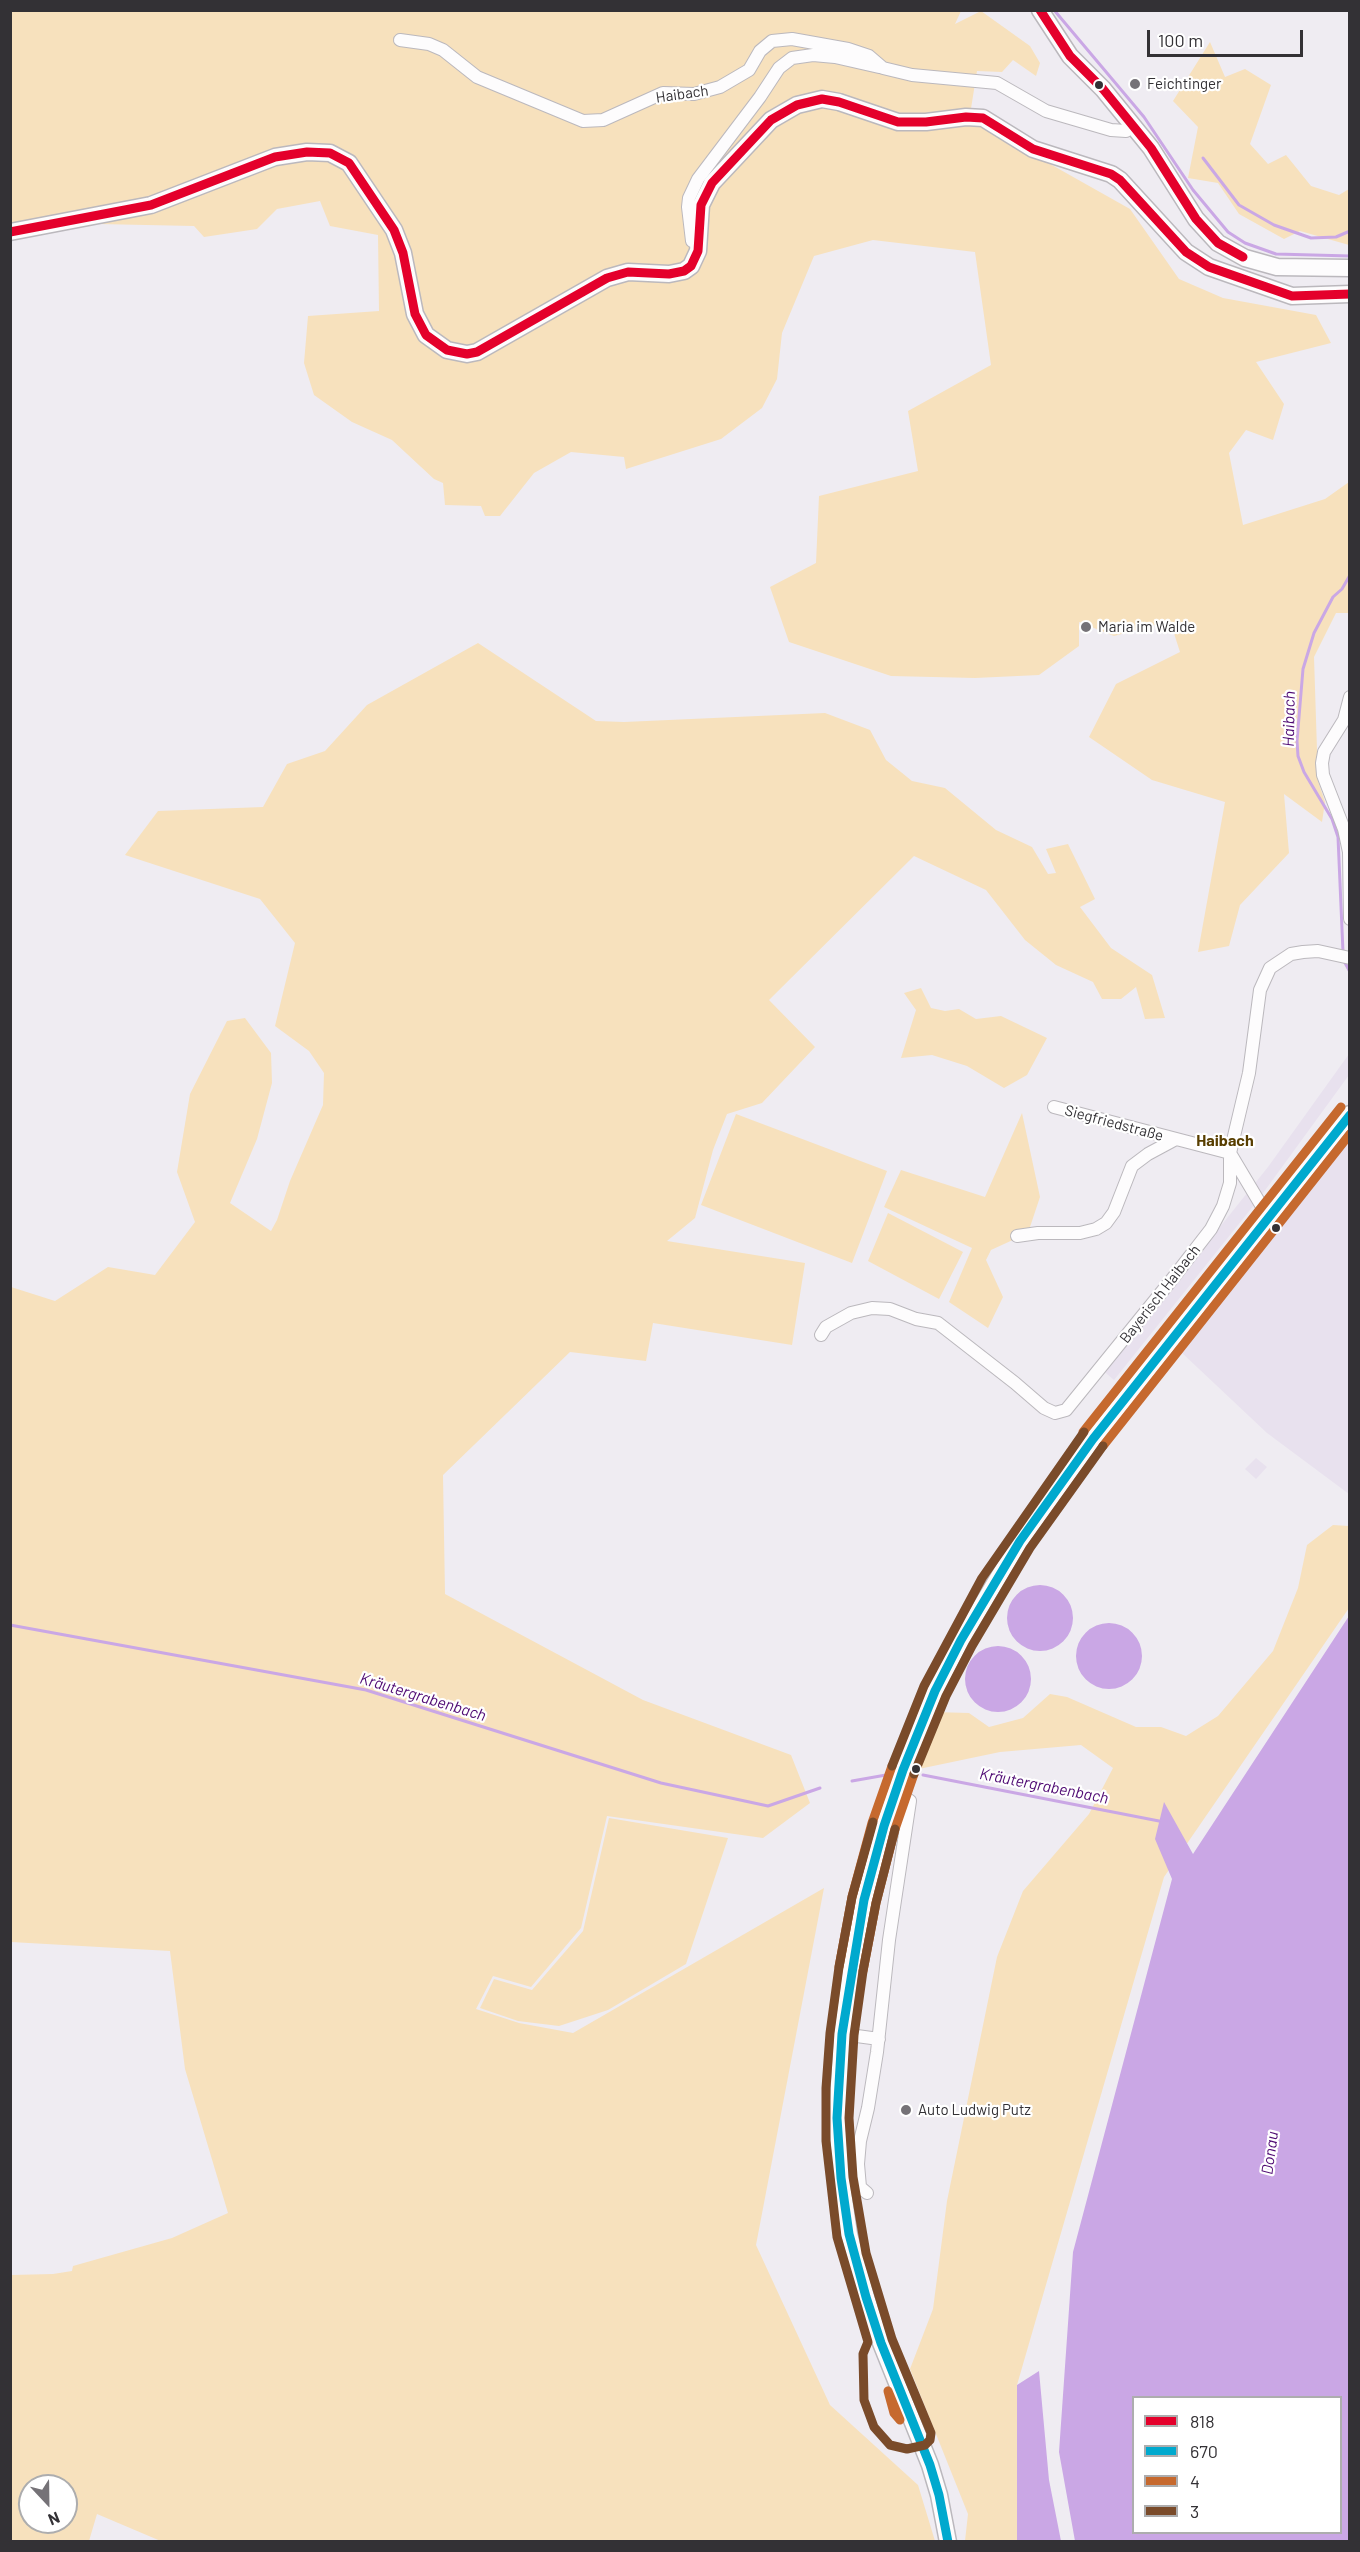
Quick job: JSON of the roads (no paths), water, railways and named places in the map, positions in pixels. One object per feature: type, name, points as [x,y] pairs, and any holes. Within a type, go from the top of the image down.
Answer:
[{"type":"main road","points":[[1040,10],[1070,56],[1103,89],[1161,162],[1196,219],[1229,251],[1259,263],[1277,267],[1350,268]]},
{"type":"main road","points":[[10,232],[151,205],[275,157],[307,152],[330,153],[349,163],[394,230],[404,253],[415,314],[426,335],[447,350],[467,354],[489,347],[585,289],[619,274],[637,271],[669,274],[684,271],[695,260],[701,206],[712,183],[771,120],[797,105],[822,99],[898,122],[983,118],[1033,149],[1111,174],[1120,180],[1186,252],[1209,267],[1292,296],[1350,294]]},
{"type":"main road","points":[[948,2541],[939,2495],[881,2343],[854,2256],[841,2178],[838,2088],[842,2034],[864,1900],[896,1791],[935,1691],[961,1640],[1020,1541],[1093,1440],[1350,1114]]},
{"type":"street","name":"Haibach","points":[[400,40],[429,44],[442,50],[477,77],[571,118],[594,122],[663,93],[694,94],[720,87],[748,70],[760,51],[772,41],[782,39],[803,40],[848,49],[869,56],[883,68],[928,78],[997,83],[1046,111],[1111,130],[1126,130],[1133,126]]},
{"type":"street","points":[[699,240],[692,241],[688,220],[689,198],[705,167],[760,98],[779,68],[792,58],[813,55],[835,57],[883,68]]},
{"type":"street","points":[[1350,697],[1344,720],[1334,740],[1324,752],[1322,763],[1323,775],[1344,829],[1349,852],[1350,920]]},
{"type":"street","name":"Bayerisch Haibach","points":[[821,1335],[826,1327],[851,1313],[872,1308],[890,1309],[916,1319],[938,1323],[1044,1408],[1055,1413],[1066,1410],[1173,1278],[1210,1229],[1223,1206],[1230,1183],[1230,1153],[1249,1072],[1260,990],[1270,968],[1291,954],[1318,951],[1349,958]]},
{"type":"street","name":"Siegfriedstraße","points":[[1054,1107],[1230,1153]]},
{"type":"street","points":[[1017,1236],[1038,1233],[1080,1233],[1096,1229],[1114,1212],[1132,1167],[1148,1154],[1174,1140]]},
{"type":"street","points":[[1230,1153],[1261,1205],[1272,1214]]},
{"type":"street","points":[[867,2193],[860,2187],[858,2164],[860,2141],[868,2108],[879,2039],[888,1940],[910,1801],[896,1791]]},
{"type":"street","points":[[842,2034],[879,2039]]},
{"type":"street","points":[[838,2140],[860,2141]]},
{"type":"water","points":[[1040,1585],[1053,1588],[1063,1595],[1070,1605],[1073,1618],[1070,1631],[1063,1641],[1053,1648],[1040,1651],[1027,1648],[1017,1641],[1010,1631],[1007,1618],[1010,1605],[1017,1595],[1027,1588]]},
{"type":"water","name":"Donau","points":[[1349,1616],[1349,2541],[1075,2541],[1059,2452],[1073,2252],[1172,1879],[1155,1839],[1164,1802],[1193,1854]]},
{"type":"water","points":[[1109,1623],[1122,1626],[1132,1633],[1139,1643],[1142,1656],[1139,1669],[1132,1679],[1122,1686],[1109,1689],[1096,1686],[1086,1679],[1079,1669],[1076,1656],[1079,1643],[1086,1633],[1096,1626]]},
{"type":"water","points":[[998,1646],[1011,1649],[1021,1656],[1028,1666],[1031,1679],[1028,1692],[1021,1702],[1011,1709],[998,1712],[985,1709],[975,1702],[968,1692],[965,1679],[968,1666],[975,1656],[985,1649]]},
{"type":"water","points":[[1039,2371],[1049,2480],[1061,2541],[1017,2541],[1017,2385]]},
{"type":"waterway","points":[[1054,10],[1144,117],[1193,190],[1228,232],[1245,243],[1276,254],[1350,256]]},
{"type":"waterway","name":"Haibach","points":[[1203,158],[1239,205],[1274,225],[1311,238],[1336,237],[1350,231]]},
{"type":"waterway","name":"Haibach","points":[[1343,952],[1338,837],[1332,819],[1304,772],[1298,756],[1297,741],[1303,669],[1314,633],[1333,597],[1342,589],[1350,575]]},
{"type":"waterway","name":"Haibach","points":[[1344,961],[1350,972]]},
{"type":"waterway","name":"Kräutergrabenbach","points":[[10,1625],[366,1690],[661,1783],[768,1806],[820,1788]]},
{"type":"waterway","name":"Kräutergrabenbach","points":[[852,1781],[886,1775]]},
{"type":"waterway","name":"Kräutergrabenbach","points":[[923,1775],[1159,1821]]},
{"type":"place","name":"Feichtinger","points":[[1135,84]]},
{"type":"place","name":"Maria im Walde","points":[[1086,627]]},
{"type":"place","name":"Auto Ludwig Putz","points":[[906,2110]]},
{"type":"district","name":"Haibach","points":[[1225,1141]]}]
